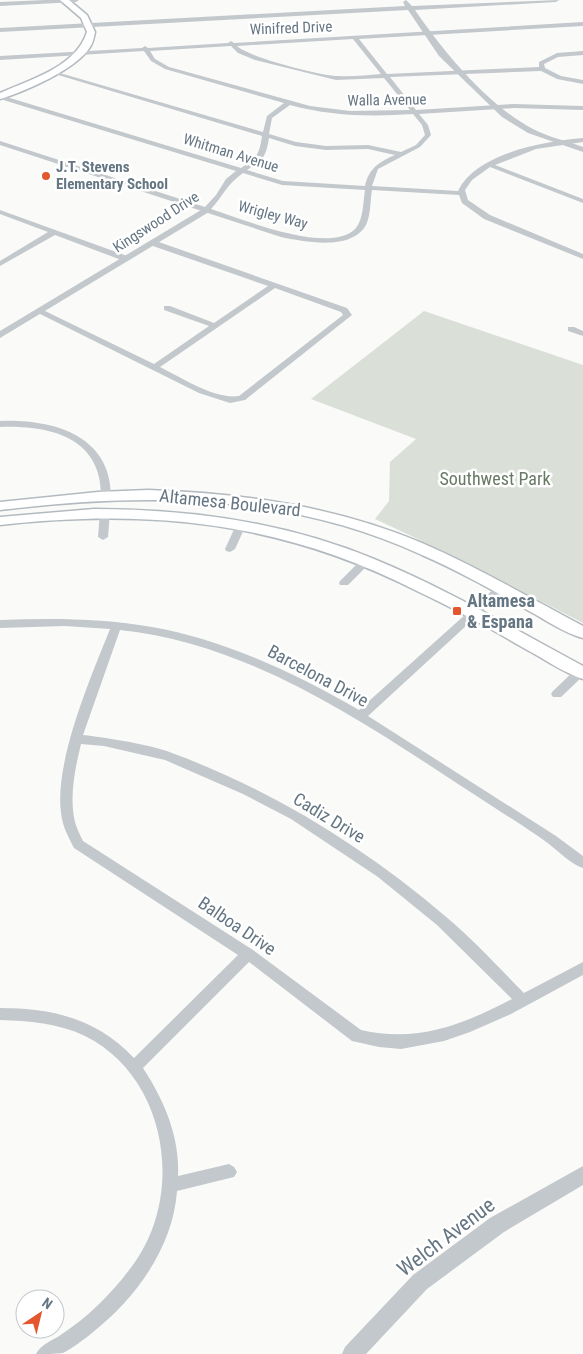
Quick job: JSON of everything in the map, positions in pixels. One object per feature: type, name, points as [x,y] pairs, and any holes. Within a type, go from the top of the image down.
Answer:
[{"type":"main road","points":[[0,96],[51,72],[83,52],[90,39],[88,24],[76,8],[64,0]]},
{"type":"main road","name":"Altamesa Boulevard","points":[[4,506],[61,497],[157,495],[216,498],[293,507],[355,523],[400,539],[500,589],[583,634]]},
{"type":"main road","points":[[59,514],[106,496],[108,500],[119,507],[136,513]]},
{"type":"main road","name":"Altamesa Boulevard","points":[[0,521],[59,514],[136,513],[189,516],[241,524],[288,536],[366,562],[472,613],[581,672]]},
{"type":"street","points":[[0,4],[76,0]]},
{"type":"street","points":[[404,0],[442,54],[494,106],[518,124],[538,134],[583,150]]},
{"type":"street","points":[[0,30],[248,15],[411,9],[556,0]]},
{"type":"street","name":"Winifred Drive","points":[[0,58],[145,48],[428,34],[583,24]]},
{"type":"street","name":"Wrigley Way","points":[[0,143],[284,235],[311,240],[333,240],[360,228],[363,223],[374,170],[384,162],[421,143],[428,135],[426,125],[384,76],[355,38]]},
{"type":"street","points":[[232,43],[246,56],[325,77],[542,69],[559,78],[583,82]]},
{"type":"street","name":"Walla Avenue","points":[[145,48],[153,60],[166,68],[317,109],[356,114],[416,113],[494,106],[583,108]]},
{"type":"street","points":[[542,69],[541,63],[548,57],[583,53]]},
{"type":"street","points":[[51,72],[264,135],[313,147],[368,147],[400,154]]},
{"type":"street","name":"Whitman Avenue","points":[[0,96],[282,183],[462,193]]},
{"type":"street","name":"Kingswood Drive","points":[[0,335],[206,210],[219,196],[228,180],[259,159],[263,152],[268,117],[289,102]]},
{"type":"street","points":[[530,150],[538,134]]},
{"type":"street","points":[[583,140],[563,142],[530,150],[490,164],[466,183],[462,193],[465,202],[487,216],[583,257]]},
{"type":"street","points":[[490,164],[583,200]]},
{"type":"street","points":[[0,212],[127,259]]},
{"type":"street","points":[[0,264],[54,232]]},
{"type":"street","points":[[40,312],[202,391],[230,400],[242,398],[347,317],[345,311],[153,243]]},
{"type":"street","points":[[154,368],[273,286]]},
{"type":"street","points":[[167,308],[216,326]]},
{"type":"street","points":[[571,329],[583,334]]},
{"type":"street","points":[[0,424],[38,426],[76,440],[91,451],[98,460],[105,477],[106,496]]},
{"type":"street","points":[[103,537],[105,512]]},
{"type":"street","name":"Altamesa Boulevard","points":[[230,548],[241,524]]},
{"type":"street","points":[[344,583],[366,562]]},
{"type":"street","points":[[359,717],[500,589]]},
{"type":"street","name":"Barcelona Drive","points":[[0,624],[70,623],[116,626],[180,637],[261,665],[359,717],[431,760],[521,819],[583,863]]},
{"type":"street","name":"Balboa Drive","points":[[116,626],[76,739],[70,763],[66,800],[69,824],[78,844],[248,954],[357,1036],[370,1040],[417,1040],[441,1036],[473,1026],[583,968]]},
{"type":"street","name":"Altamesa Boulevard","points":[[557,694],[581,672]]},
{"type":"street","name":"Cadiz Drive","points":[[76,739],[112,743],[168,756],[247,791],[295,816],[338,842],[383,873],[442,921],[522,1000]]},
{"type":"street","points":[[134,1068],[248,954]]},
{"type":"street","points":[[0,1014],[28,1013],[60,1020],[93,1034],[117,1049],[134,1068],[158,1108],[166,1130],[171,1159],[170,1185],[162,1225],[150,1252],[120,1296],[79,1333],[46,1354]]},
{"type":"street","points":[[170,1185],[228,1172]]},
{"type":"street","name":"Welch Avenue","points":[[352,1354],[420,1282],[497,1225],[583,1175]]},
{"type":"green space","name":"Southwest Park","points":[[424,311],[583,365],[583,623],[437,548],[375,519],[389,501],[390,462],[416,439],[311,399]]},
{"type":"place","name":"J.T. Stevens Elementary School","points":[[46,176]]},
{"type":"place","name":"Altamesa & Espana","points":[[457,611]]}]
